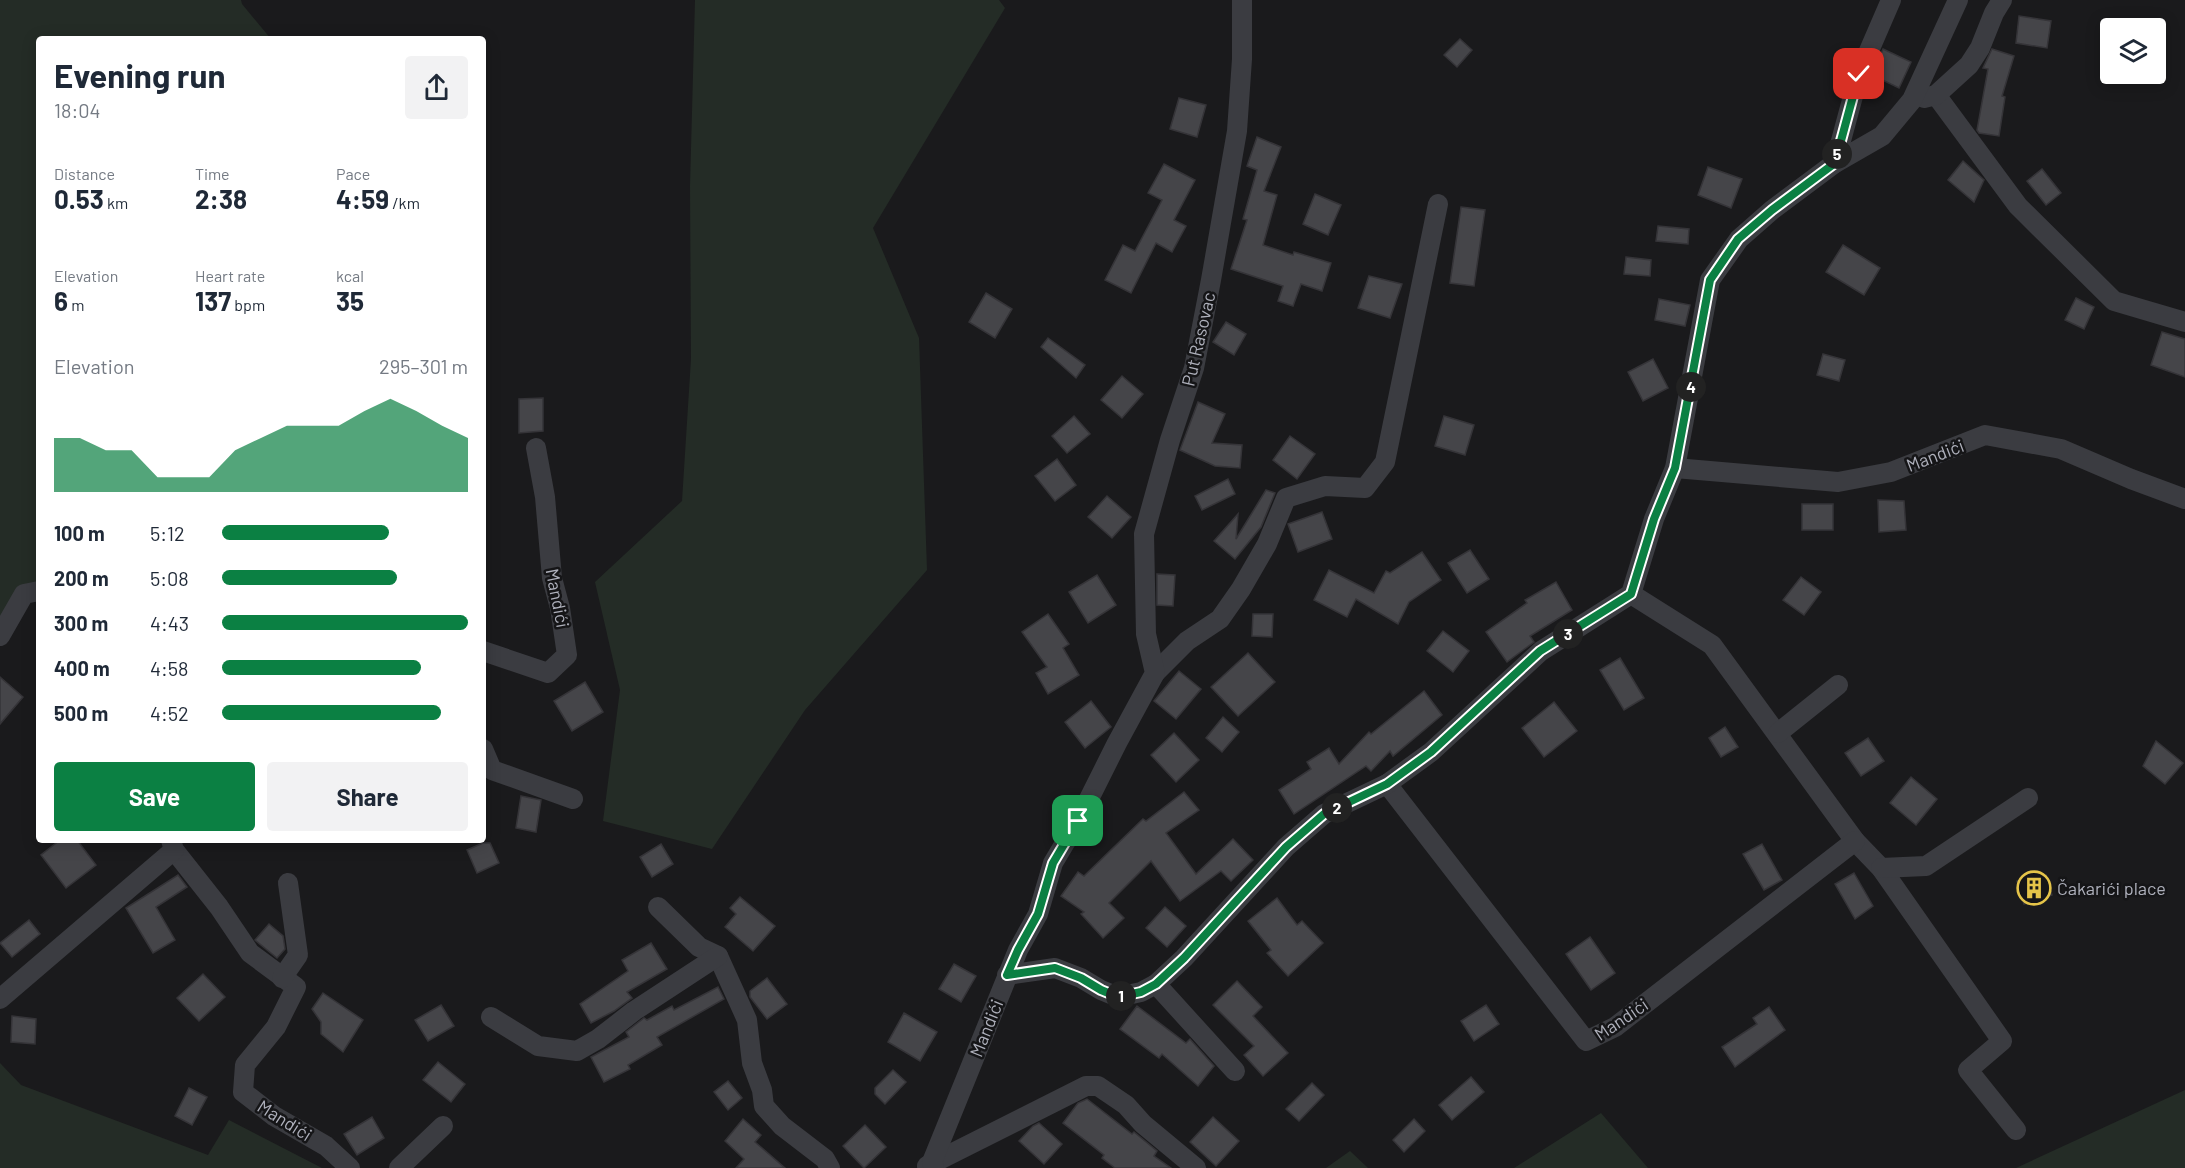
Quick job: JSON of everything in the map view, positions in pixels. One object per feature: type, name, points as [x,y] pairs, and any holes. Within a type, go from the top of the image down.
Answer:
[{"type":"street","name":"Put Rasovac","points":[[1155,673],[1146,634],[1144,534],[1170,440],[1194,368],[1211,280],[1237,131],[1242,59],[1242,0]]},
{"type":"street","points":[[1835,163],[1859,74],[1891,0]]},
{"type":"street","points":[[1007,975],[1055,968],[1118,997],[1141,992],[1156,984],[1184,958],[1286,847],[1324,814],[1387,784],[1431,752],[1540,651],[1631,594],[1654,519],[1675,468],[1710,280],[1738,239],[1772,210],[1835,163],[1882,136],[1912,100],[1958,0]]},
{"type":"street","points":[[1912,100],[1936,95],[1969,65],[1980,48],[2002,0]]},
{"type":"street","points":[[1936,95],[2018,206],[2114,301],[2185,322]]},
{"type":"street","points":[[1007,975],[1038,914],[1053,863],[1078,821],[1155,673],[1187,640],[1220,619],[1241,589],[1267,544],[1286,498],[1325,486],[1365,488],[1385,462],[1438,204]]},
{"type":"street","name":"Mandići","points":[[1675,468],[1838,482],[1891,472],[1985,435],[2061,449],[2185,499]]},
{"type":"street","name":"Mandići","points":[[486,652],[548,673],[567,655],[560,608],[552,578],[545,497],[536,448]]},
{"type":"street","points":[[0,636],[24,594],[36,592]]},
{"type":"street","points":[[1631,594],[1712,645],[1855,841],[1881,868],[2002,1041],[1968,1070],[2016,1130]]},
{"type":"street","points":[[1778,733],[1838,685]]},
{"type":"street","points":[[486,756],[492,770],[573,799]]},
{"type":"street","name":"Mandići","points":[[1387,784],[1586,1041],[1615,1027],[1855,841]]},
{"type":"street","points":[[1881,868],[1926,866],[2028,798]]},
{"type":"street","points":[[0,999],[172,845],[219,907],[250,953],[282,978],[298,955],[288,883]]},
{"type":"street","points":[[658,906],[699,947],[718,956],[747,1020],[752,1062],[762,1090],[764,1106],[782,1126],[825,1159],[830,1168]]},
{"type":"street","points":[[491,1017],[538,1046],[577,1051],[718,956]]},
{"type":"street","name":"Mandići","points":[[930,1166],[1007,975]]},
{"type":"street","name":"Mandići","points":[[282,978],[296,987],[276,1028],[245,1065],[243,1092],[274,1116],[326,1146],[350,1168]]},
{"type":"street","points":[[1156,984],[1235,1071]]},
{"type":"street","name":"Mandići","points":[[930,1166],[1086,1086],[1098,1086],[1126,1105],[1143,1124],[1196,1168]]},
{"type":"street","points":[[399,1168],[443,1126]]},
{"type":"shaded area","points":[[0,0],[241,0],[269,36],[36,36],[36,594],[0,645]]},
{"type":"shaded area","points":[[695,0],[999,0],[1005,8],[873,228],[919,338],[927,570],[805,710],[712,849],[603,821],[620,690],[595,582],[682,501],[691,359],[690,186]]},
{"type":"shaded area","points":[[0,1063],[21,1085],[208,1155],[229,1120],[322,1168],[0,1168]]},
{"type":"shaded area","points":[[2185,1090],[2185,1168],[2016,1168]]},
{"type":"shaded area","points":[[1601,1113],[1648,1168],[1514,1168]]},
{"type":"shaded area","points":[[1350,1151],[1368,1168],[1326,1168]]},
{"type":"building","points":[[2019,16],[2051,21],[2047,48],[2016,43]]},
{"type":"building","points":[[1460,39],[1472,50],[1457,67],[1444,55]]},
{"type":"building","points":[[1883,49],[1911,62],[1899,88],[1872,75]]},
{"type":"building","points":[[1992,49],[2014,56],[2002,96],[2005,97],[1999,136],[1979,133],[1977,130],[1988,69],[1983,68]]},
{"type":"building","points":[[1179,98],[1206,105],[1197,137],[1170,129]]},
{"type":"building","points":[[1257,137],[1281,147],[1264,191],[1277,195],[1263,245],[1293,255],[1294,252],[1331,263],[1322,291],[1301,284],[1293,306],[1278,301],[1283,286],[1231,269],[1247,220],[1243,219],[1257,170],[1247,166]]},
{"type":"building","points":[[1963,161],[1984,180],[1974,202],[1948,180]]},
{"type":"building","points":[[1164,164],[1195,180],[1174,220],[1186,226],[1172,252],[1156,243],[1131,293],[1105,280],[1123,245],[1135,251],[1162,200],[1148,193]]},
{"type":"building","points":[[1708,167],[1742,179],[1731,208],[1698,195]]},
{"type":"building","points":[[2042,169],[2061,193],[2046,205],[2027,181]]},
{"type":"building","points":[[1315,194],[1341,205],[1328,235],[1303,224]]},
{"type":"building","points":[[1461,207],[1485,210],[1474,286],[1450,283]]},
{"type":"building","points":[[1658,226],[1689,229],[1688,244],[1656,241]]},
{"type":"building","points":[[1843,245],[1880,268],[1864,295],[1826,272]]},
{"type":"building","points":[[1626,257],[1651,260],[1650,276],[1624,274]]},
{"type":"building","points":[[1369,276],[1402,284],[1390,318],[1358,308]]},
{"type":"building","points":[[986,293],[1012,309],[995,338],[969,322]]},
{"type":"building","points":[[2076,298],[2094,307],[2084,329],[2065,320]]},
{"type":"building","points":[[1659,299],[1690,305],[1685,326],[1655,320]]},
{"type":"building","points":[[1226,322],[1246,334],[1234,355],[1213,342]]},
{"type":"building","points":[[2162,332],[2185,339],[2185,377],[2151,365]]},
{"type":"building","points":[[1048,338],[1085,365],[1076,378],[1041,347]]},
{"type":"building","points":[[1823,354],[1845,360],[1839,381],[1817,375]]},
{"type":"building","points":[[1653,359],[1668,388],[1643,401],[1628,372]]},
{"type":"building","points":[[1122,376],[1143,394],[1122,418],[1101,400]]},
{"type":"building","points":[[543,398],[543,431],[519,433],[519,399]]},
{"type":"building","points":[[1198,402],[1225,414],[1212,443],[1242,445],[1240,468],[1215,466],[1180,450]]},
{"type":"building","points":[[1074,416],[1090,434],[1067,453],[1052,436]]},
{"type":"building","points":[[1444,416],[1474,425],[1465,455],[1435,446]]},
{"type":"building","points":[[1290,436],[1315,454],[1297,479],[1273,460]]},
{"type":"building","points":[[1057,459],[1076,485],[1055,501],[1035,476]]},
{"type":"building","points":[[1228,479],[1235,494],[1202,510],[1195,496]]},
{"type":"building","points":[[1266,490],[1275,493],[1261,527],[1235,559],[1214,541],[1238,514],[1236,539]]},
{"type":"building","points":[[1107,496],[1131,517],[1112,538],[1088,517]]},
{"type":"building","points":[[1878,500],[1904,501],[1906,530],[1879,532]]},
{"type":"building","points":[[1802,504],[1833,504],[1833,530],[1802,530]]},
{"type":"building","points":[[1322,512],[1332,539],[1298,552],[1288,524]]},
{"type":"building","points":[[1470,550],[1489,579],[1467,593],[1448,563]]},
{"type":"building","points":[[1422,552],[1441,580],[1409,602],[1398,624],[1356,599],[1347,617],[1314,600],[1329,570],[1374,593],[1386,571],[1390,573]]},
{"type":"building","points":[[1157,574],[1175,575],[1173,606],[1157,605]]},
{"type":"building","points":[[1097,575],[1116,605],[1088,623],[1069,592]]},
{"type":"building","points":[[1801,577],[1821,592],[1804,615],[1783,600]]},
{"type":"building","points":[[1556,582],[1572,610],[1530,636],[1534,642],[1507,662],[1486,632],[1527,603],[1525,600]]},
{"type":"building","points":[[1048,614],[1069,644],[1063,648],[1079,675],[1048,694],[1036,673],[1047,667],[1022,632]]},
{"type":"building","points":[[1253,614],[1273,614],[1272,637],[1252,636]]},
{"type":"building","points":[[1443,631],[1469,651],[1453,672],[1427,651]]},
{"type":"building","points":[[1248,653],[1275,682],[1238,716],[1211,687]]},
{"type":"building","points":[[1620,658],[1644,698],[1624,710],[1600,670]]},
{"type":"building","points":[[1179,671],[1201,689],[1176,719],[1154,701]]},
{"type":"building","points":[[0,677],[23,697],[0,724]]},
{"type":"building","points":[[585,682],[603,712],[572,731],[554,701]]},
{"type":"building","points":[[1424,691],[1442,715],[1393,756],[1390,751],[1371,771],[1366,766],[1294,814],[1279,790],[1311,769],[1307,762],[1329,748],[1339,764],[1369,732],[1371,734]]},
{"type":"building","points":[[1091,701],[1111,727],[1085,748],[1065,722]]},
{"type":"building","points":[[1554,702],[1577,731],[1544,757],[1522,728]]},
{"type":"building","points":[[1223,717],[1239,732],[1222,752],[1206,738]]},
{"type":"building","points":[[1725,727],[1738,747],[1721,757],[1709,738]]},
{"type":"building","points":[[1174,733],[1199,760],[1176,782],[1151,755]]},
{"type":"building","points":[[1868,738],[1884,761],[1861,776],[1845,753]]},
{"type":"building","points":[[2156,741],[2183,763],[2165,784],[2143,766]]},
{"type":"building","points":[[1911,777],[1937,799],[1916,825],[1890,803]]},
{"type":"building","points":[[1184,792],[1199,810],[1166,833],[1196,874],[1233,839],[1253,860],[1231,881],[1221,871],[1180,901],[1151,861],[1109,903],[1124,918],[1103,938],[1081,914],[1084,912],[1061,896],[1078,872],[1084,876],[1143,819],[1146,821]]},
{"type":"building","points":[[521,796],[541,800],[536,832],[516,828]]},
{"type":"building","points":[[56,843],[79,843],[96,865],[66,888],[41,855]]},
{"type":"building","points":[[483,843],[490,843],[499,863],[477,873],[467,850]]},
{"type":"building","points":[[661,844],[673,864],[652,877],[640,857]]},
{"type":"building","points":[[1762,844],[1782,880],[1764,890],[1743,854]]},
{"type":"building","points":[[1854,873],[1873,906],[1855,919],[1835,884]]},
{"type":"building","points":[[178,875],[187,887],[156,907],[175,940],[153,953],[126,908]]},
{"type":"building","name":"Čakarići place","points":[[2046,875],[2052,895],[2024,904],[2017,881]]},
{"type":"building","points":[[740,897],[775,926],[753,951],[725,927],[736,914],[730,908]]},
{"type":"building","points":[[1277,898],[1297,925],[1302,921],[1323,943],[1288,976],[1267,953],[1271,950],[1248,921]]},
{"type":"building","points":[[1165,907],[1186,926],[1167,947],[1146,928]]},
{"type":"building","points":[[29,920],[40,934],[12,957],[0,943]]},
{"type":"building","points":[[269,924],[283,936],[285,949],[277,958],[255,940]]},
{"type":"building","points":[[1590,937],[1615,973],[1591,990],[1566,954]]},
{"type":"building","points":[[651,943],[667,969],[627,992],[632,998],[591,1023],[580,1004],[628,971],[622,960]]},
{"type":"building","points":[[954,964],[976,976],[961,1002],[939,989]]},
{"type":"building","points":[[203,974],[225,997],[199,1021],[177,998]]},
{"type":"building","points":[[767,978],[787,1004],[767,1019],[750,997],[750,991]]},
{"type":"building","points":[[1237,981],[1262,1007],[1253,1016],[1288,1053],[1263,1076],[1244,1055],[1254,1046],[1213,1005]]},
{"type":"building","points":[[718,987],[724,999],[657,1037],[662,1045],[628,1065],[630,1069],[604,1082],[591,1057],[629,1037],[626,1032],[644,1018],[647,1020],[672,1006],[674,1010]]},
{"type":"building","points":[[323,993],[363,1020],[343,1052],[321,1034],[321,1022],[312,1009]]},
{"type":"building","points":[[441,1005],[454,1026],[428,1041],[415,1020]]},
{"type":"building","points":[[1486,1005],[1499,1024],[1474,1041],[1461,1021]]},
{"type":"building","points":[[1137,1006],[1186,1043],[1190,1039],[1214,1066],[1198,1086],[1162,1054],[1159,1058],[1120,1029]]},
{"type":"building","points":[[1769,1007],[1785,1030],[1735,1067],[1722,1047],[1757,1024],[1753,1018]]},
{"type":"building","points":[[904,1013],[937,1032],[920,1061],[888,1042]]},
{"type":"building","points":[[12,1016],[36,1019],[35,1044],[11,1042]]},
{"type":"building","points":[[438,1062],[465,1084],[451,1102],[423,1080]]},
{"type":"building","points":[[893,1070],[906,1082],[885,1104],[875,1094],[875,1088]]},
{"type":"building","points":[[1471,1077],[1484,1092],[1452,1120],[1439,1105]]},
{"type":"building","points":[[728,1081],[742,1098],[728,1110],[714,1092]]},
{"type":"building","points":[[1312,1083],[1324,1095],[1299,1121],[1286,1109]]},
{"type":"building","points":[[189,1088],[207,1097],[192,1125],[175,1116]]},
{"type":"building","points":[[1087,1099],[1132,1134],[1134,1132],[1157,1151],[1154,1156],[1171,1168],[1115,1168],[1102,1158],[1104,1155],[1063,1123],[1078,1103]]},
{"type":"building","points":[[372,1117],[384,1138],[357,1155],[344,1134]]},
{"type":"building","points":[[1213,1117],[1239,1141],[1216,1166],[1190,1142]]},
{"type":"building","points":[[743,1119],[761,1135],[755,1142],[785,1168],[736,1168],[744,1159],[725,1141]]},
{"type":"building","points":[[1414,1119],[1425,1131],[1404,1152],[1393,1140]]},
{"type":"building","points":[[1039,1123],[1062,1144],[1044,1164],[1019,1141]]},
{"type":"building","points":[[865,1125],[886,1147],[864,1168],[843,1146]]},
{"type":"place","name":"Čakarići place","points":[[2034,888]]},
{"type":"route","points":[[1078,821],[1053,863],[1038,914],[1007,975],[1055,968],[1118,997],[1141,992],[1156,984],[1184,958],[1286,847],[1324,814],[1387,784],[1431,752],[1540,651],[1631,594],[1654,519],[1675,468],[1710,280],[1738,239],[1772,210],[1835,163],[1859,74]]}]
